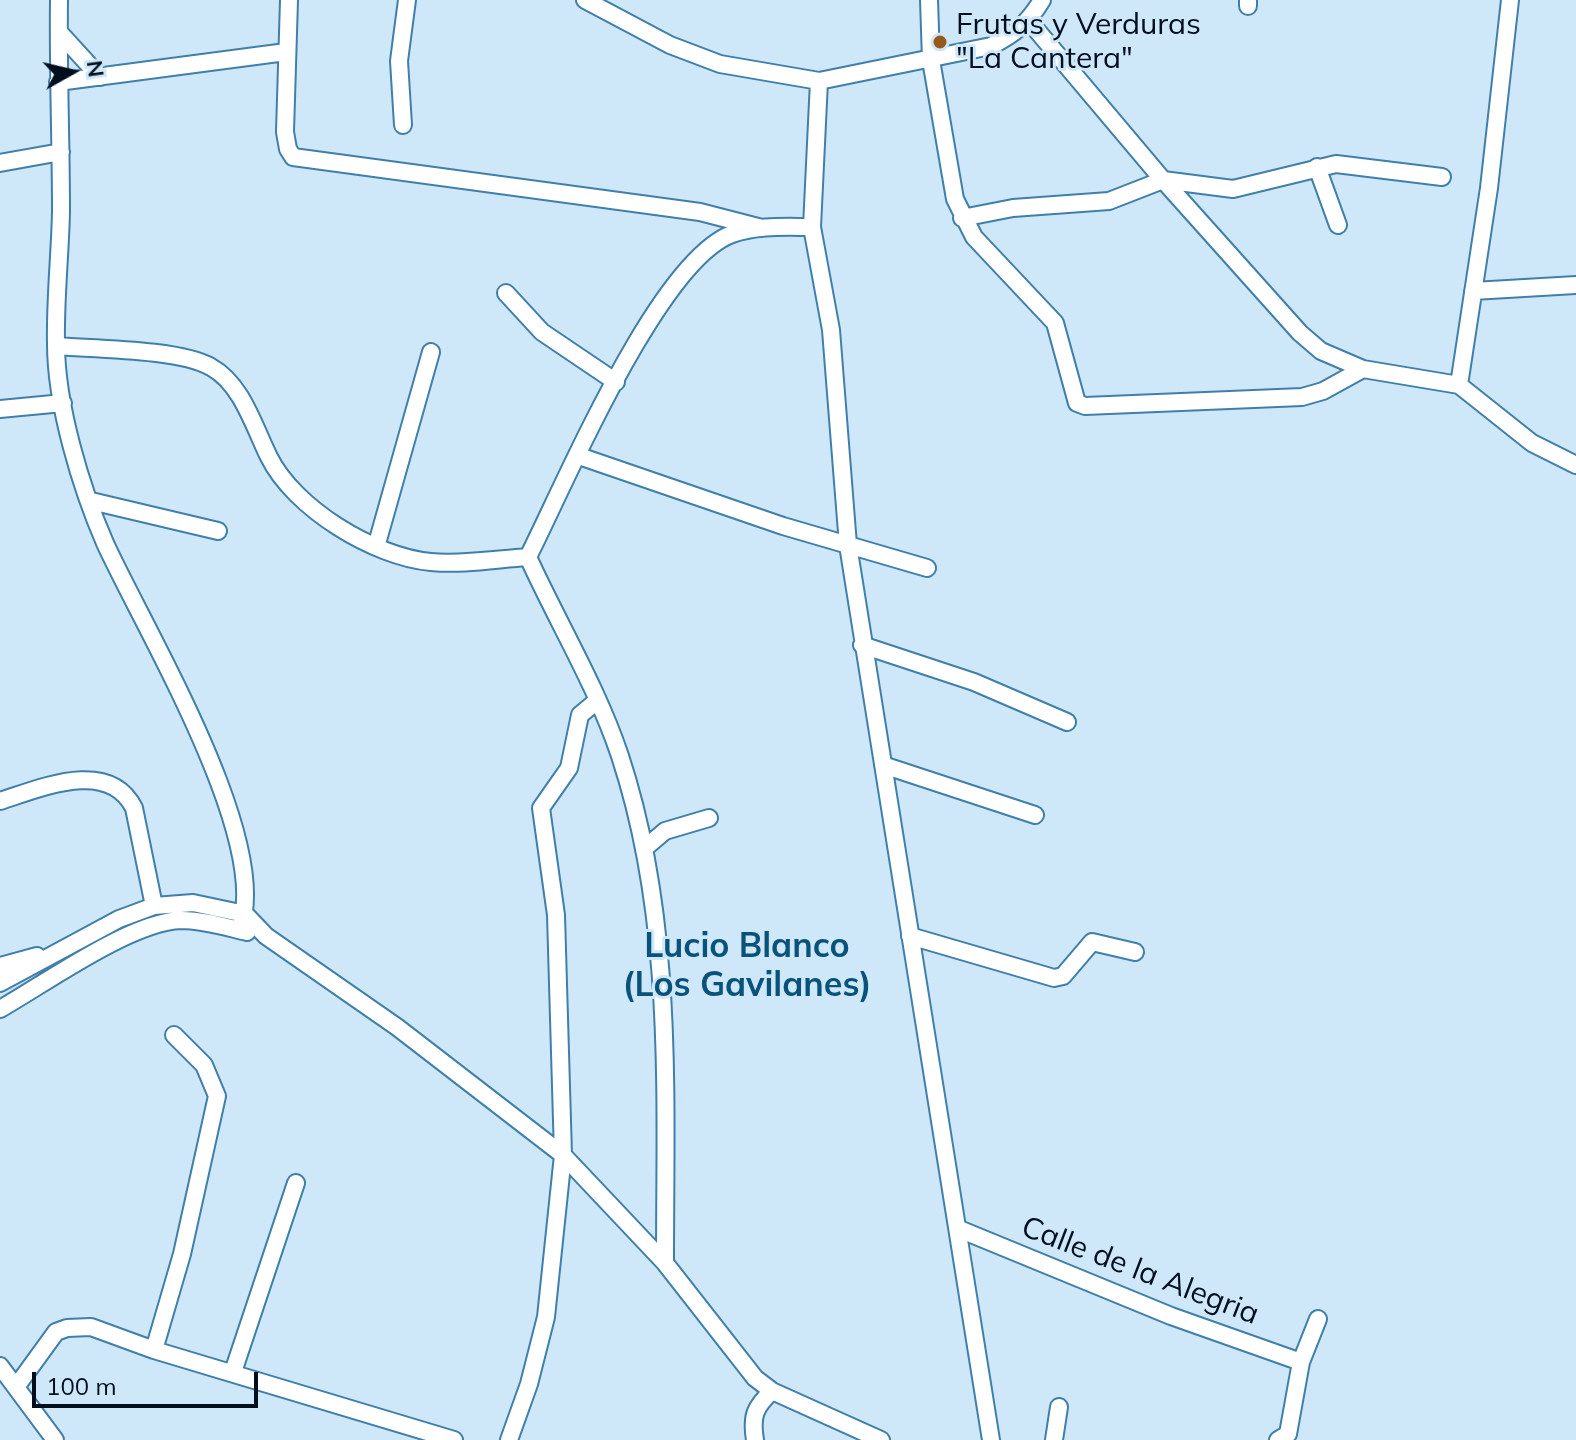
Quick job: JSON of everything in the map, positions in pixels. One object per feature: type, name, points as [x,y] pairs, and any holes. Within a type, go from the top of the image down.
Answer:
[{"type":"street","points":[[59,0],[61,152],[56,346],[63,403],[104,541],[224,799],[242,863],[242,922]]},
{"type":"street","points":[[289,0],[285,132],[293,157],[700,212],[762,228]]},
{"type":"street","points":[[403,125],[399,61],[407,0]]},
{"type":"street","points":[[585,0],[670,45],[720,64],[819,81],[991,46],[1012,36],[1029,21],[1042,0]]},
{"type":"street","points":[[929,0],[931,60],[955,199],[974,237],[1055,323],[1074,398],[1085,406],[1302,397],[1323,391],[1363,369]]},
{"type":"street","points":[[1459,385],[1489,188],[1510,0]]},
{"type":"street","points":[[1029,21],[1163,180],[1300,333],[1321,351],[1363,369],[1459,385],[1532,443],[1576,465]]},
{"type":"street","points":[[59,32],[100,77]]},
{"type":"street","points":[[58,82],[286,52]]},
{"type":"street","points":[[819,81],[812,227],[831,330],[848,545],[991,1440]]},
{"type":"street","points":[[0,163],[61,152]]},
{"type":"street","points":[[962,218],[1013,208],[1109,201],[1163,180],[1233,189],[1317,167],[1360,165],[1442,177]]},
{"type":"street","points":[[1317,167],[1338,225]]},
{"type":"street","points":[[528,557],[616,382],[688,267],[707,249],[732,234],[762,228],[812,227]]},
{"type":"street","points":[[1473,291],[1576,285]]},
{"type":"street","points":[[506,293],[542,332],[616,382]]},
{"type":"street","points":[[56,346],[187,358],[210,366],[229,380],[275,469],[291,491],[308,506],[376,547],[432,563],[528,557]]},
{"type":"street","points":[[376,547],[431,352]]},
{"type":"street","points":[[0,409],[63,403]]},
{"type":"street","points":[[579,456],[692,497],[927,568]]},
{"type":"street","points":[[91,501],[218,531]]},
{"type":"street","points":[[528,557],[598,700],[619,753],[645,848],[657,913],[663,988],[665,1263]]},
{"type":"street","points":[[862,645],[974,682],[1067,722]]},
{"type":"street","points":[[509,1440],[529,1384],[546,1317],[563,1155],[556,915],[540,814],[569,768],[580,715],[598,700]]},
{"type":"street","points":[[883,765],[1035,815]]},
{"type":"street","points":[[0,801],[89,780],[107,781],[118,787],[127,794],[134,808],[154,906]]},
{"type":"street","points":[[645,848],[665,831],[709,818]]},
{"type":"street","points":[[0,983],[119,919],[154,906],[193,903],[242,922],[397,1027],[563,1155],[665,1263],[741,1363],[772,1391],[881,1440]]},
{"type":"street","points":[[0,1009],[134,933],[160,923],[183,920],[242,922]]},
{"type":"street","points":[[910,936],[1054,978],[1063,976],[1092,942],[1135,952]]},
{"type":"street","points":[[0,966],[49,955]]},
{"type":"street","points":[[154,1350],[182,1254],[217,1096],[204,1065],[174,1035]]},
{"type":"street","points":[[233,1372],[296,1183]]},
{"type":"street","name":"Calle de la Alegria","points":[[959,1229],[1171,1316],[1301,1362]]},
{"type":"street","points":[[1278,1440],[1288,1434],[1301,1362],[1318,1319]]},
{"type":"street","points":[[16,1387],[46,1343],[67,1328],[91,1327],[414,1434],[454,1440]]},
{"type":"street","points":[[0,1366],[55,1440]]},
{"type":"street","points":[[755,1440],[752,1425],[756,1407],[772,1391]]},
{"type":"street","points":[[1054,1440],[1059,1407]]},
{"type":"place","name":"Frutas y Verduras \"La Cantera\"","points":[[940,42]]},
{"type":"district","name":"Lucio Blanco (Los Gavilanes)","points":[[747,966]]}]
